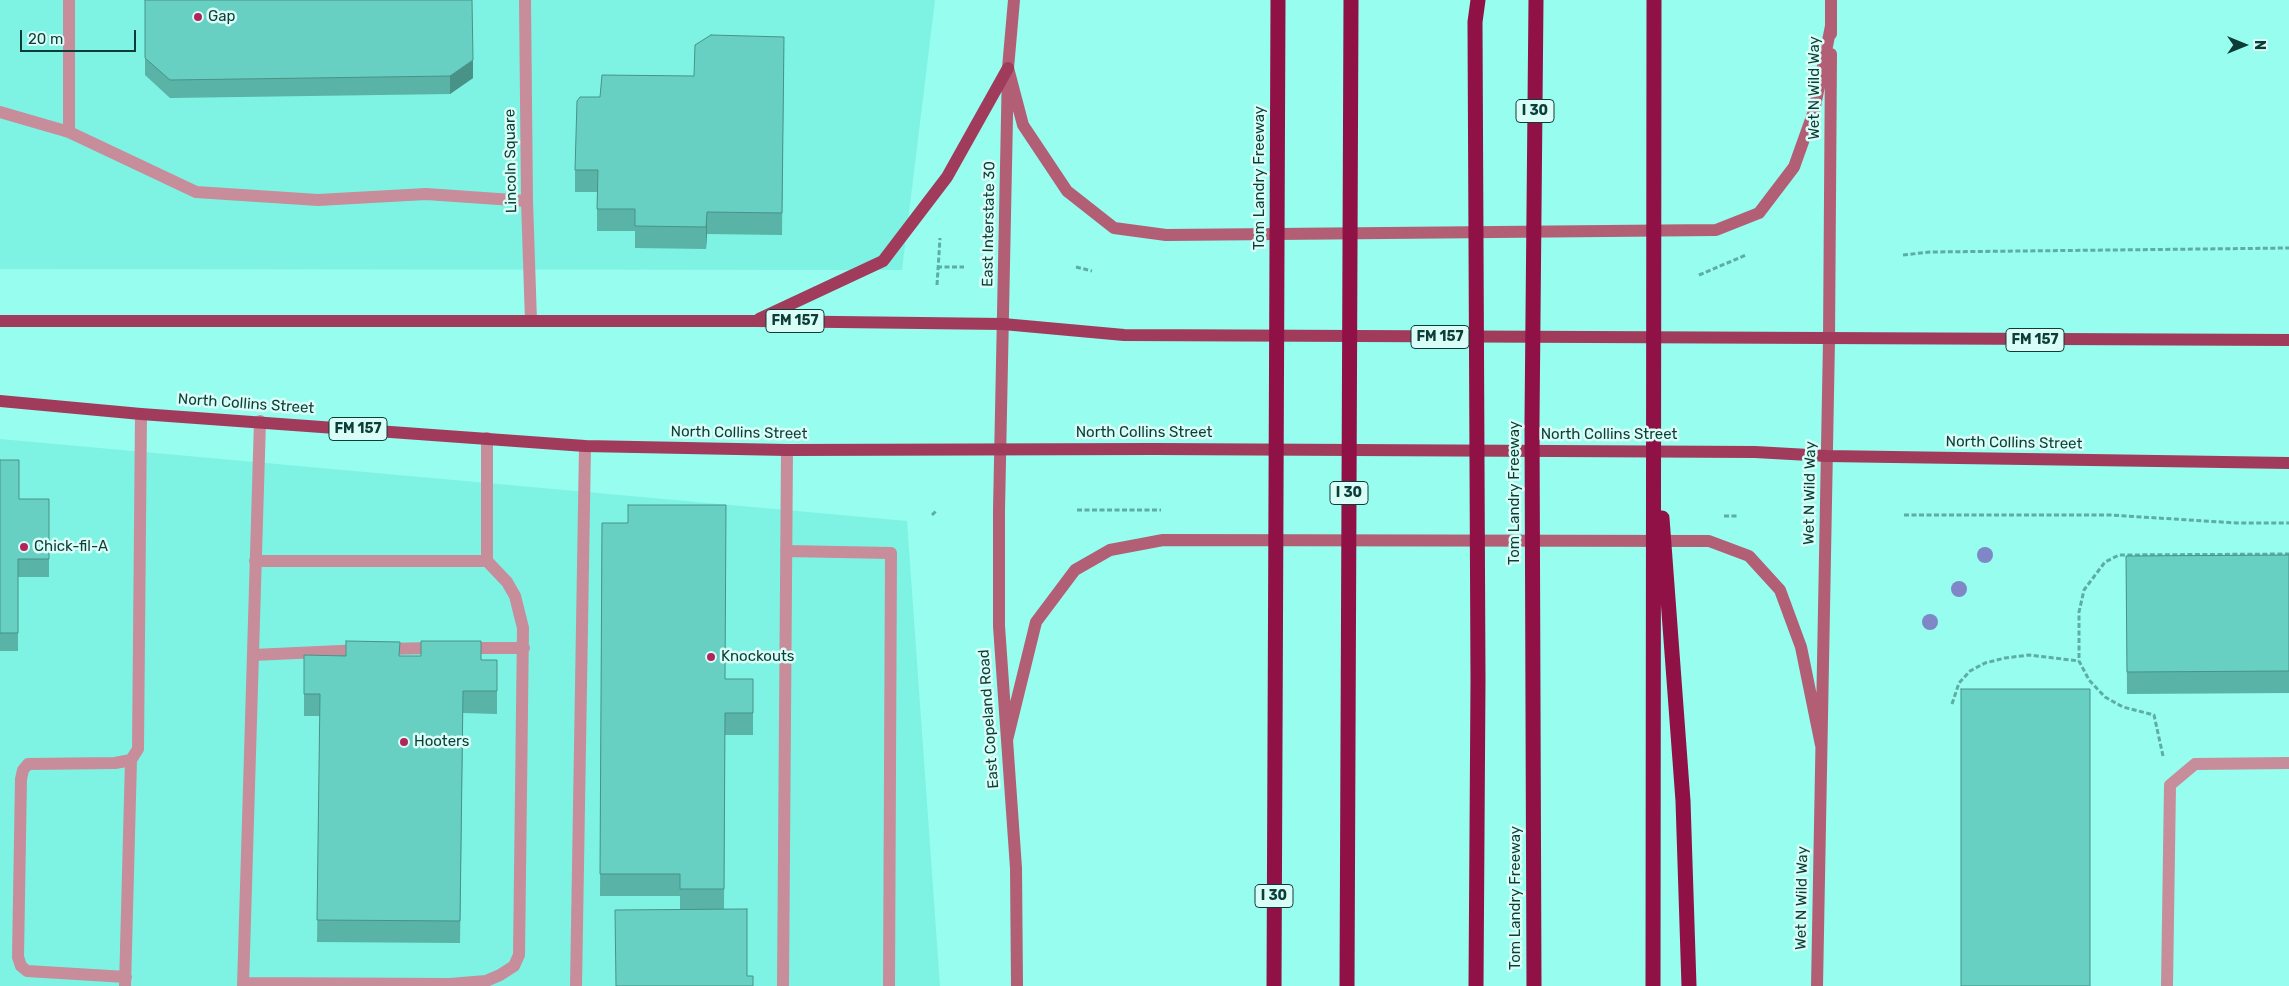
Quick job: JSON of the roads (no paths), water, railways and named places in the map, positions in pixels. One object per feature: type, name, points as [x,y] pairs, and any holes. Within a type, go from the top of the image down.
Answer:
[{"type":"highway","name":"Tom Landry Freeway","points":[[1274,986],[1278,0]]},
{"type":"highway","name":"I 30","points":[[1347,986],[1351,0]]},
{"type":"highway","points":[[1476,986],[1478,680],[1475,22],[1478,0]]},
{"type":"highway","name":"Tom Landry Freeway","points":[[1534,986],[1532,422],[1536,0]]},
{"type":"highway","points":[[1653,986],[1654,0]]},
{"type":"highway","points":[[1654,406],[1683,801],[1689,986]]},
{"type":"highway","points":[[1264,986],[1275,806]]},
{"type":"main road","name":"East Interstate 30","points":[[1000,449],[1008,68],[1014,0]]},
{"type":"main road","name":"Wet N Wild Way","points":[[1817,986],[1829,340],[1831,0]]},
{"type":"main road","points":[[1008,68],[1023,125],[1067,191],[1114,228],[1166,235],[1716,230],[1759,213],[1794,167],[1814,111],[1831,26]]},
{"type":"main road","points":[[756,320],[883,261],[947,177],[1008,68]]},
{"type":"main road","name":"FM 157","points":[[0,321],[756,320],[1003,324],[1124,335],[1829,340],[2289,340]]},
{"type":"main road","name":"North Collins Street","points":[[0,401],[141,414],[260,421],[585,446],[787,450],[1154,449],[1755,452],[1827,456],[2289,463]]},
{"type":"main road","name":"East Copeland Road","points":[[1000,449],[999,626],[1016,868],[1017,986]]},
{"type":"main road","points":[[1006,740],[1036,622],[1075,570],[1110,550],[1163,540],[1709,541],[1749,556],[1780,590],[1801,647],[1821,745]]},
{"type":"street","points":[[69,0],[69,132]]},
{"type":"street","name":"Lincoln Square","points":[[525,0],[527,201],[531,321]]},
{"type":"street","points":[[0,112],[69,132],[196,192],[318,200],[426,194],[527,201]]},
{"type":"street","points":[[131,760],[115,763],[28,764],[23,770],[18,957],[21,966],[27,971],[126,981],[131,760],[138,749],[141,414]]},
{"type":"street","points":[[260,421],[243,985],[450,984],[486,981],[514,966],[519,955],[523,628],[515,596],[507,582],[487,561],[487,438]]},
{"type":"street","points":[[576,986],[585,446]]},
{"type":"street","points":[[783,986],[787,450]]},
{"type":"street","points":[[786,551],[891,553],[889,986]]},
{"type":"street","points":[[255,561],[487,561]]},
{"type":"street","points":[[253,656],[341,650],[524,648]]},
{"type":"street","points":[[2167,986],[2170,785],[2195,764],[2289,764]]},
{"type":"place","name":"Gap","points":[[198,17]]},
{"type":"place","name":"Chick-fil-A","points":[[24,547]]},
{"type":"place","name":"Knockouts","points":[[711,657]]},
{"type":"place","name":"Hooters","points":[[404,742]]}]
